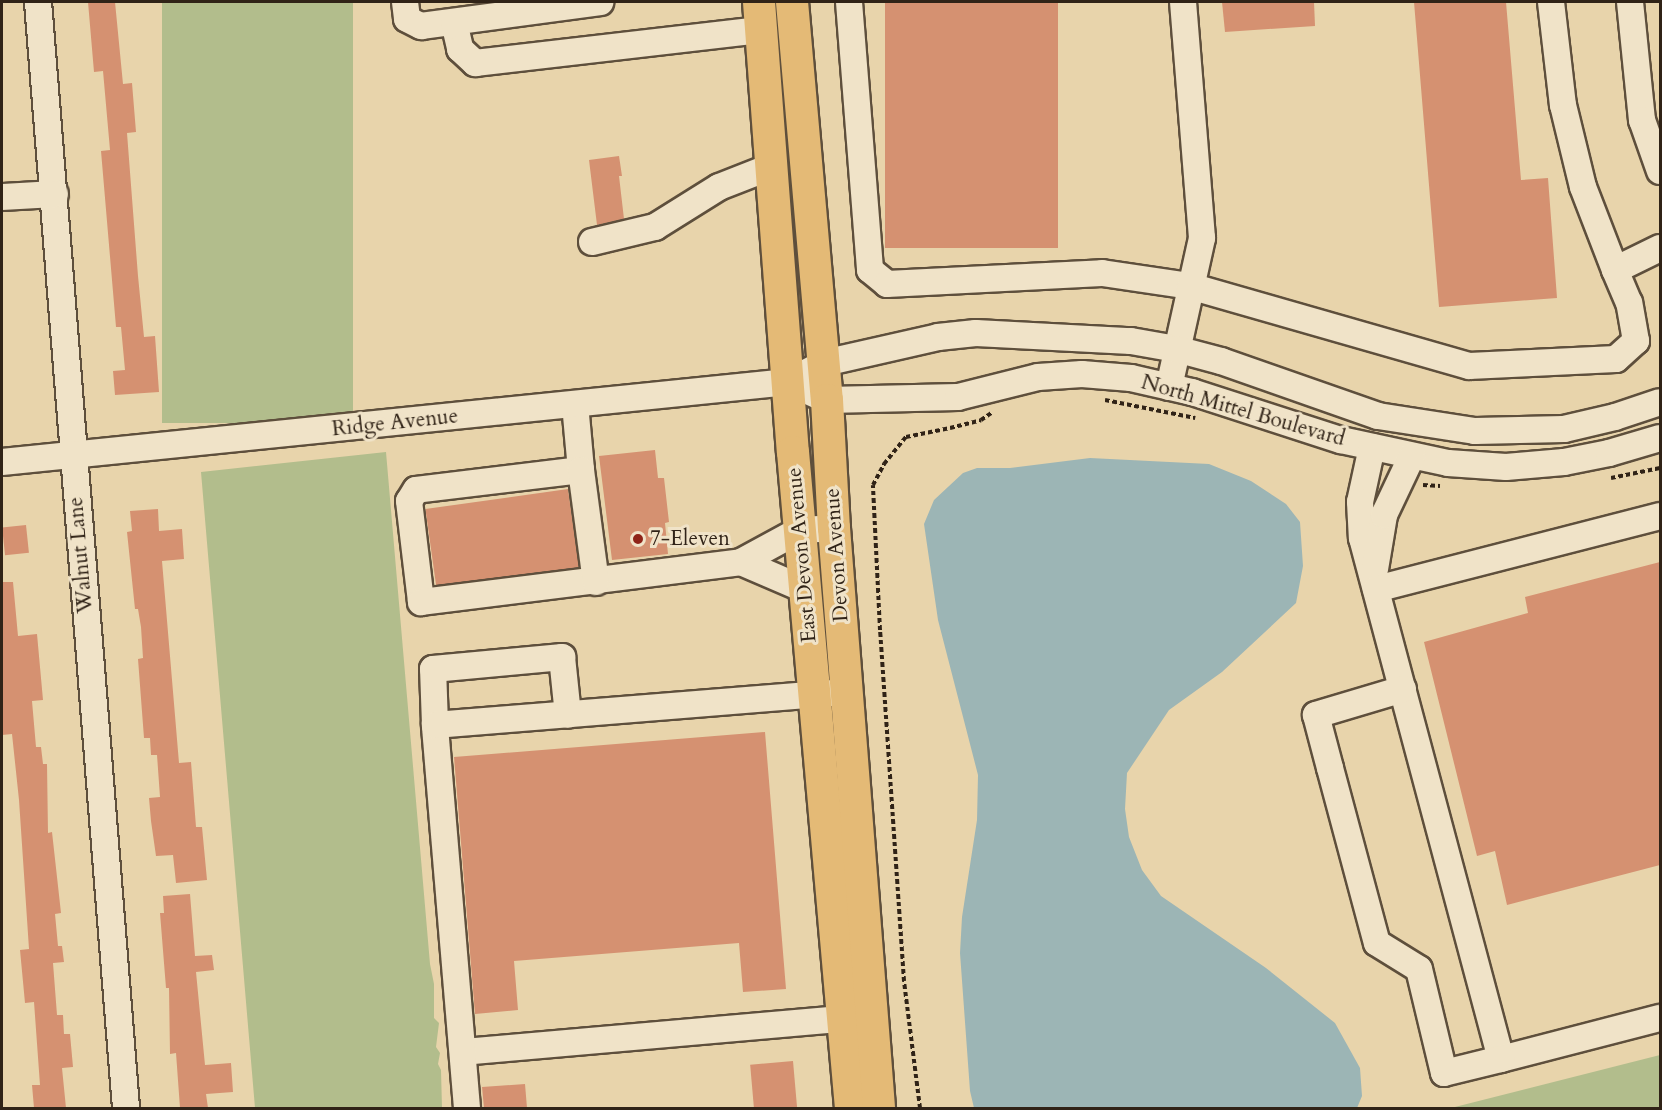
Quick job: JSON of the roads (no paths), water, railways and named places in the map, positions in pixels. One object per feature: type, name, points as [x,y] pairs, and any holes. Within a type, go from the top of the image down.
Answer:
[{"type":"main road","name":"Devon Avenue","points":[[792,2],[827,400],[846,692],[856,1018],[879,1108]]},
{"type":"main road","name":"East Devon Avenue","points":[[760,16],[814,696],[856,1018],[851,1108]]},
{"type":"street","name":"Walnut Lane","points":[[38,2],[126,1108]]},
{"type":"street","points":[[405,2],[407,20],[422,26],[600,2]]},
{"type":"street","points":[[849,2],[870,270],[887,284],[1102,273],[1190,286],[1469,366],[1616,359],[1636,342],[1629,303],[1583,187],[1563,105],[1551,2]]},
{"type":"street","points":[[1169,387],[1202,238],[1183,2]]},
{"type":"street","points":[[1630,2],[1642,120],[1660,171]]},
{"type":"street","points":[[454,22],[460,49],[475,63],[760,16]]},
{"type":"street","points":[[592,242],[655,227],[719,187],[773,166]]},
{"type":"street","points":[[2,197],[55,194]]},
{"type":"street","points":[[1615,270],[1660,248]]},
{"type":"street","name":"North Mittel Boulevard","points":[[788,382],[824,363],[938,337],[976,333],[1131,341],[1176,349],[1221,361],[1378,417],[1475,431],[1564,429],[1616,417],[1660,402]]},
{"type":"street","name":"North Mittel Boulevard","points":[[788,382],[827,400],[958,397],[1038,377],[1082,374],[1131,378],[1169,387],[1341,440],[1448,463],[1506,467],[1564,462],[1609,453],[1660,438]]},
{"type":"street","name":"Ridge Avenue","points":[[2,462],[788,382]]},
{"type":"street","points":[[574,404],[596,582]]},
{"type":"street","points":[[1372,447],[1360,502],[1362,538],[1501,1059]]},
{"type":"street","points":[[1375,584],[1384,515],[1412,456]]},
{"type":"street","points":[[581,470],[416,490],[409,501],[421,602],[596,582],[741,562],[800,530],[834,528]]},
{"type":"street","points":[[1375,584],[1660,516]]},
{"type":"street","points":[[741,562],[806,590]]},
{"type":"street","points":[[467,1108],[435,725],[433,669],[562,657],[568,715]]},
{"type":"street","points":[[1403,689],[1316,715],[1377,943],[1419,969],[1444,1073],[1660,1018]]},
{"type":"street","points":[[435,725],[846,692]]},
{"type":"street","points":[[462,1052],[856,1018]]},
{"type":"water","points":[[1090,458],[1209,464],[1251,481],[1286,504],[1300,522],[1303,566],[1296,603],[1222,672],[1169,710],[1127,773],[1125,809],[1129,837],[1142,870],[1161,896],[1266,968],[1335,1023],[1360,1068],[1362,1096],[1357,1108],[974,1108],[970,1091],[960,953],[962,917],[977,820],[978,775],[938,620],[924,524],[934,500],[963,473],[977,468],[1010,468]]},
{"type":"place","name":"7-Eleven","points":[[638,539]]}]
